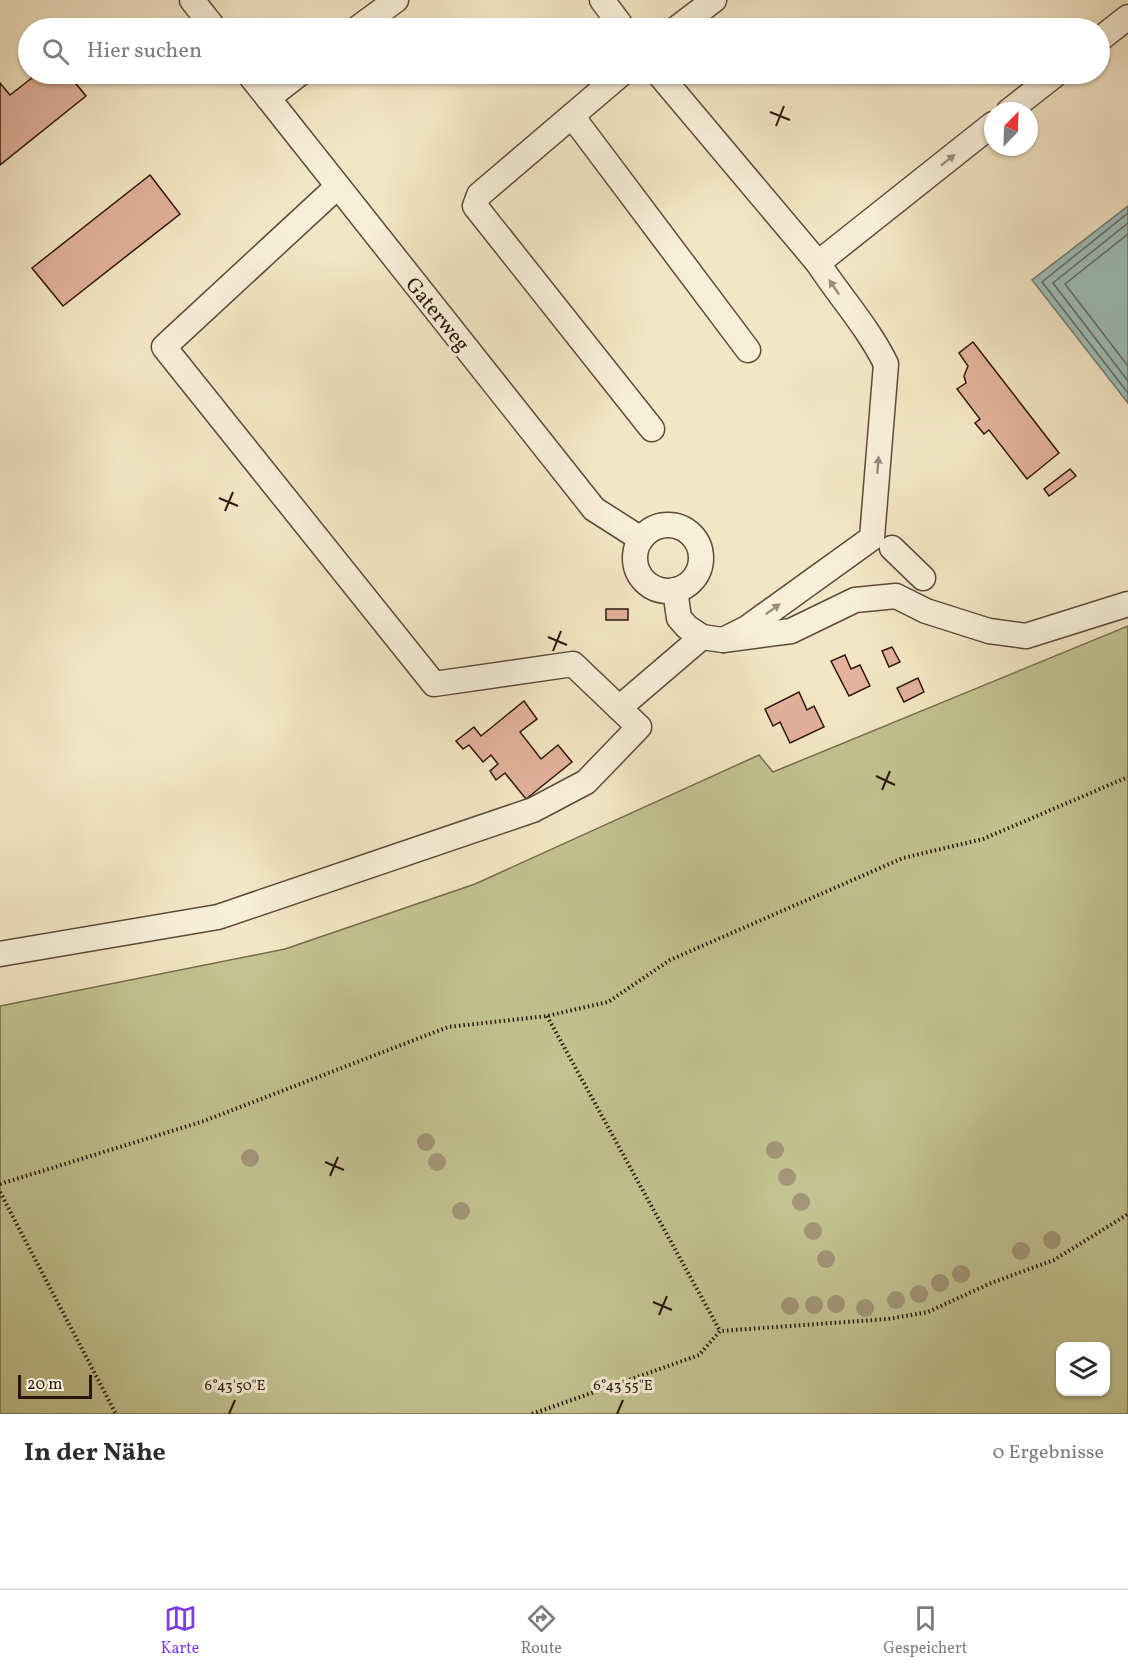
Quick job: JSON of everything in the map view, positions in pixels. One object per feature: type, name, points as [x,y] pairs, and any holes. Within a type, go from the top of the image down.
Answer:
[{"type":"street","points":[[192,0],[206,18]]},
{"type":"street","points":[[372,18],[396,0]]},
{"type":"street","points":[[602,0],[616,18]]},
{"type":"street","points":[[690,18],[714,0]]},
{"type":"street","points":[[1110,31],[1128,16]]},
{"type":"street","name":"Gaterweg","points":[[257,84],[594,509],[641,539]]},
{"type":"street","points":[[268,98],[287,84]]},
{"type":"street","points":[[609,84],[478,195],[475,206],[652,429]]},
{"type":"street","points":[[619,708],[712,638],[747,628],[872,538],[886,364],[873,338],[845,304],[818,263],[667,84]]},
{"type":"street","points":[[1020,102],[1043,84]]},
{"type":"street","points":[[572,116],[748,350]]},
{"type":"street","points":[[818,263],[984,131]]},
{"type":"street","points":[[0,954],[218,917],[533,810],[586,782],[639,727],[573,664],[434,684],[164,347],[337,187]]},
{"type":"street","points":[[667,525],[687,531],[700,547],[701,567],[689,585],[675,590],[659,590],[642,579],[635,560],[641,539],[648,532],[667,525]]},
{"type":"street","points":[[892,548],[922,578]]},
{"type":"street","points":[[675,590],[679,618],[687,627],[712,638],[791,632],[855,600],[896,596],[926,611],[989,631],[1026,636],[1128,604]]},
{"type":"path","points":[[0,1184],[204,1121],[448,1027],[547,1016],[608,1002],[670,960],[903,858],[982,839],[1128,777]]},
{"type":"path","points":[[547,1016],[720,1331]]},
{"type":"path","points":[[0,1192],[116,1414]]},
{"type":"path","points":[[532,1414],[699,1355],[720,1331],[888,1319],[928,1312],[991,1283],[1054,1260],[1128,1214]]},
{"type":"green space","points":[[1128,626],[1128,1414],[0,1414],[0,1006],[285,949],[475,884],[759,755],[773,772]]},
{"type":"water","points":[[1128,206],[1128,403],[1032,280]]},
{"type":"building","points":[[0,83],[10,95],[24,84],[76,84],[86,96],[0,165]]},
{"type":"building","points":[[150,175],[180,214],[63,306],[32,268]]},
{"type":"building","points":[[973,342],[1059,453],[1027,479],[989,430],[984,434],[975,423],[980,419],[957,389],[966,383],[964,376],[968,366],[959,353]]},
{"type":"building","points":[[1070,469],[1076,476],[1049,496],[1044,489]]},
{"type":"building","points":[[606,609],[628,609],[628,620],[606,620]]},
{"type":"building","points":[[892,647],[900,662],[889,667],[882,651]]},
{"type":"building","points":[[845,655],[851,669],[860,665],[870,686],[849,696],[831,661]]},
{"type":"building","points":[[918,678],[924,692],[904,702],[897,688]]},
{"type":"building","points":[[799,692],[807,710],[814,706],[824,727],[790,743],[780,722],[773,726],[765,709]]},
{"type":"building","points":[[524,701],[537,719],[520,732],[541,759],[558,745],[572,762],[526,799],[505,773],[496,780],[490,771],[498,764],[491,755],[483,762],[469,745],[463,749],[456,741],[474,727],[481,736]]}]
